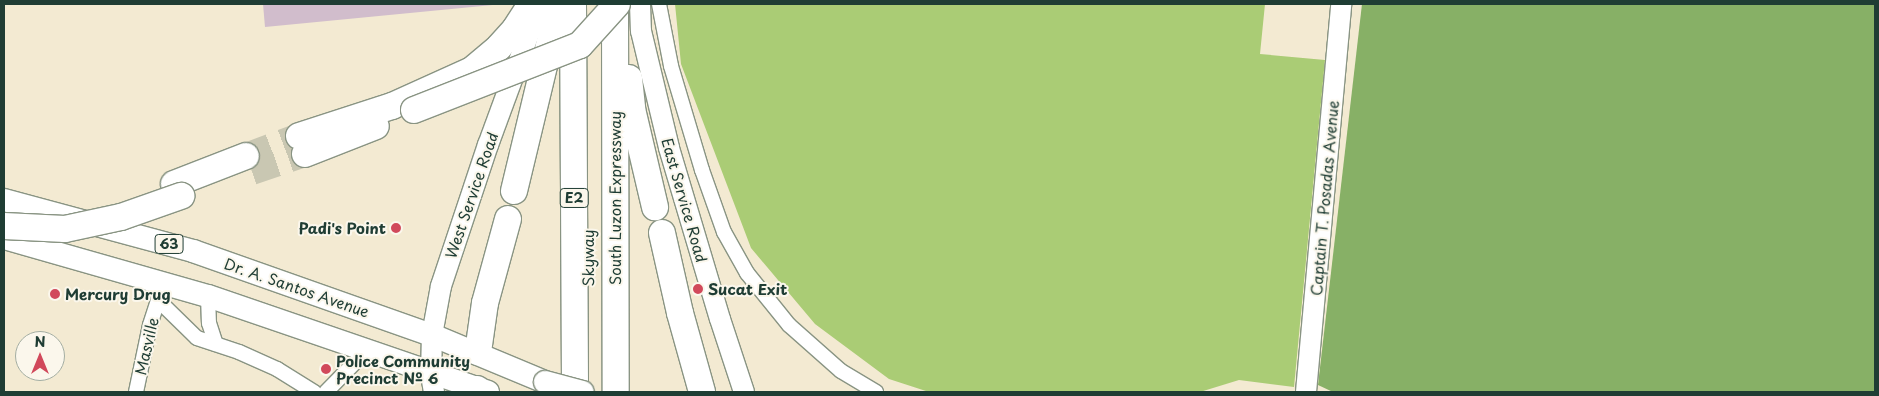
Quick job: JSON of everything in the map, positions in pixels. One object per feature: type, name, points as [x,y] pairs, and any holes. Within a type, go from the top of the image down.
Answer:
[{"type":"highway","points":[[531,4],[510,35],[472,70],[392,106],[329,124],[302,145],[580,45],[617,4]]},
{"type":"highway","points":[[514,191],[559,4]]},
{"type":"highway","name":"E2","points":[[573,4],[575,392]]},
{"type":"highway","name":"Skyway","points":[[588,392],[589,4]]},
{"type":"highway","name":"Skyway","points":[[604,392],[605,4]]},
{"type":"highway","points":[[617,4],[632,109],[655,207]]},
{"type":"highway","name":"South Luzon Expressway","points":[[616,392],[617,4]]},
{"type":"highway","points":[[4,217],[57,220],[111,209],[249,164],[121,217],[65,228],[4,226]]},
{"type":"highway","points":[[478,352],[485,302],[508,219]]},
{"type":"highway","points":[[662,233],[680,313],[702,392]]},
{"type":"main road","name":"West Service Road","points":[[432,383],[432,334],[441,286],[455,241],[540,4]]},
{"type":"main road","name":"East Service Road","points":[[640,4],[642,31],[669,148],[744,392]]},
{"type":"main road","name":"Captain T. Posadas Avenue","points":[[1306,392],[1341,4]]},
{"type":"main road","name":"Captain T. Posadas Avenue","points":[[1317,392],[1350,4]]},
{"type":"main road","name":"Dr. A. Santos Avenue","points":[[4,200],[193,251],[432,334],[545,382],[583,392]]},
{"type":"main road","points":[[4,238],[157,289],[208,296],[367,350],[432,383],[480,391],[478,352]]},
{"type":"main road","points":[[367,350],[382,317]]},
{"type":"street","points":[[660,4],[671,66],[702,170],[724,232],[747,273],[788,325],[841,371],[876,392]]},
{"type":"street","points":[[157,289],[196,338],[216,344],[277,369],[314,392]]},
{"type":"street","name":"Masville","points":[[136,392],[157,289]]},
{"type":"street","points":[[208,296],[209,323],[216,344]]},
{"type":"street","points":[[326,392],[367,350]]},
{"type":"shaded area","points":[[263,4],[503,4],[265,27]]},
{"type":"green space","points":[[675,4],[1265,4],[1260,54],[1325,60],[1294,387],[1239,380],[1200,392],[929,392],[889,379],[815,324],[751,248],[681,64]]},
{"type":"green space","points":[[1362,4],[1875,4],[1875,392],[1333,392],[1318,385]]},
{"type":"tunnel","points":[[246,156],[299,136]]},
{"type":"tunnel","points":[[252,172],[305,154]]},
{"type":"place","name":"Padi's Point","points":[[396,228]]},
{"type":"place","name":"Sucat Exit","points":[[698,289]]},
{"type":"place","name":"Mercury Drug","points":[[55,294]]},
{"type":"place","name":"Police Community Precinct № 6","points":[[326,369]]}]
